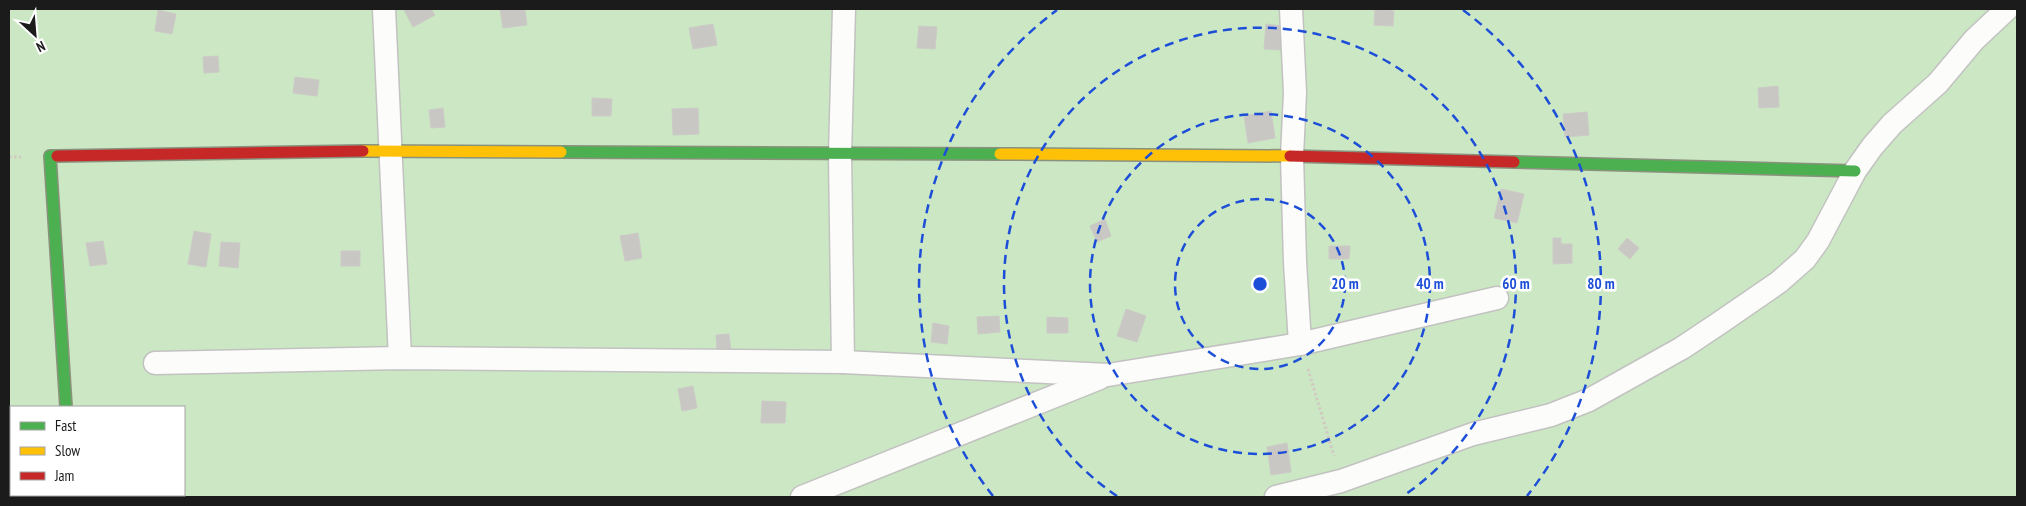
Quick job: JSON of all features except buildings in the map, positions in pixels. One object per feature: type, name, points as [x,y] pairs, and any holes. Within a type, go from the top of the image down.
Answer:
[{"type":"street","points":[[384,9],[389,151],[400,358]]},
{"type":"street","points":[[842,362],[840,154],[844,9]]},
{"type":"street","points":[[1291,9],[1295,93],[1292,156],[1295,262],[1300,344]]},
{"type":"street","points":[[1276,497],[1341,481],[1473,434],[1551,415],[1589,400],[1682,348],[1779,282],[1805,259],[1818,241],[1855,171],[1892,124],[1938,83],[1974,40],[2007,9]]},
{"type":"street","points":[[66,406],[50,156],[389,151],[1292,156],[1855,171]]},
{"type":"street","points":[[155,363],[400,358],[842,362],[1108,375],[1300,344],[1497,298]]},
{"type":"street","points":[[802,497],[1108,375]]},
{"type":"path","points":[[1300,344],[1341,481]]},
{"type":"green space","points":[[9,9],[2017,9],[2017,497],[9,497]]},
{"type":"traffic: fast","points":[[561,152],[1000,154]]},
{"type":"traffic: fast","points":[[57,156],[50,156],[66,406]]},
{"type":"traffic: fast","points":[[1514,162],[1855,171]]},
{"type":"traffic: slow","points":[[363,151],[561,152]]},
{"type":"traffic: slow","points":[[1000,154],[1290,156]]},
{"type":"traffic: jam","points":[[57,156],[363,151]]},
{"type":"traffic: jam","points":[[1290,156],[1514,162]]}]
